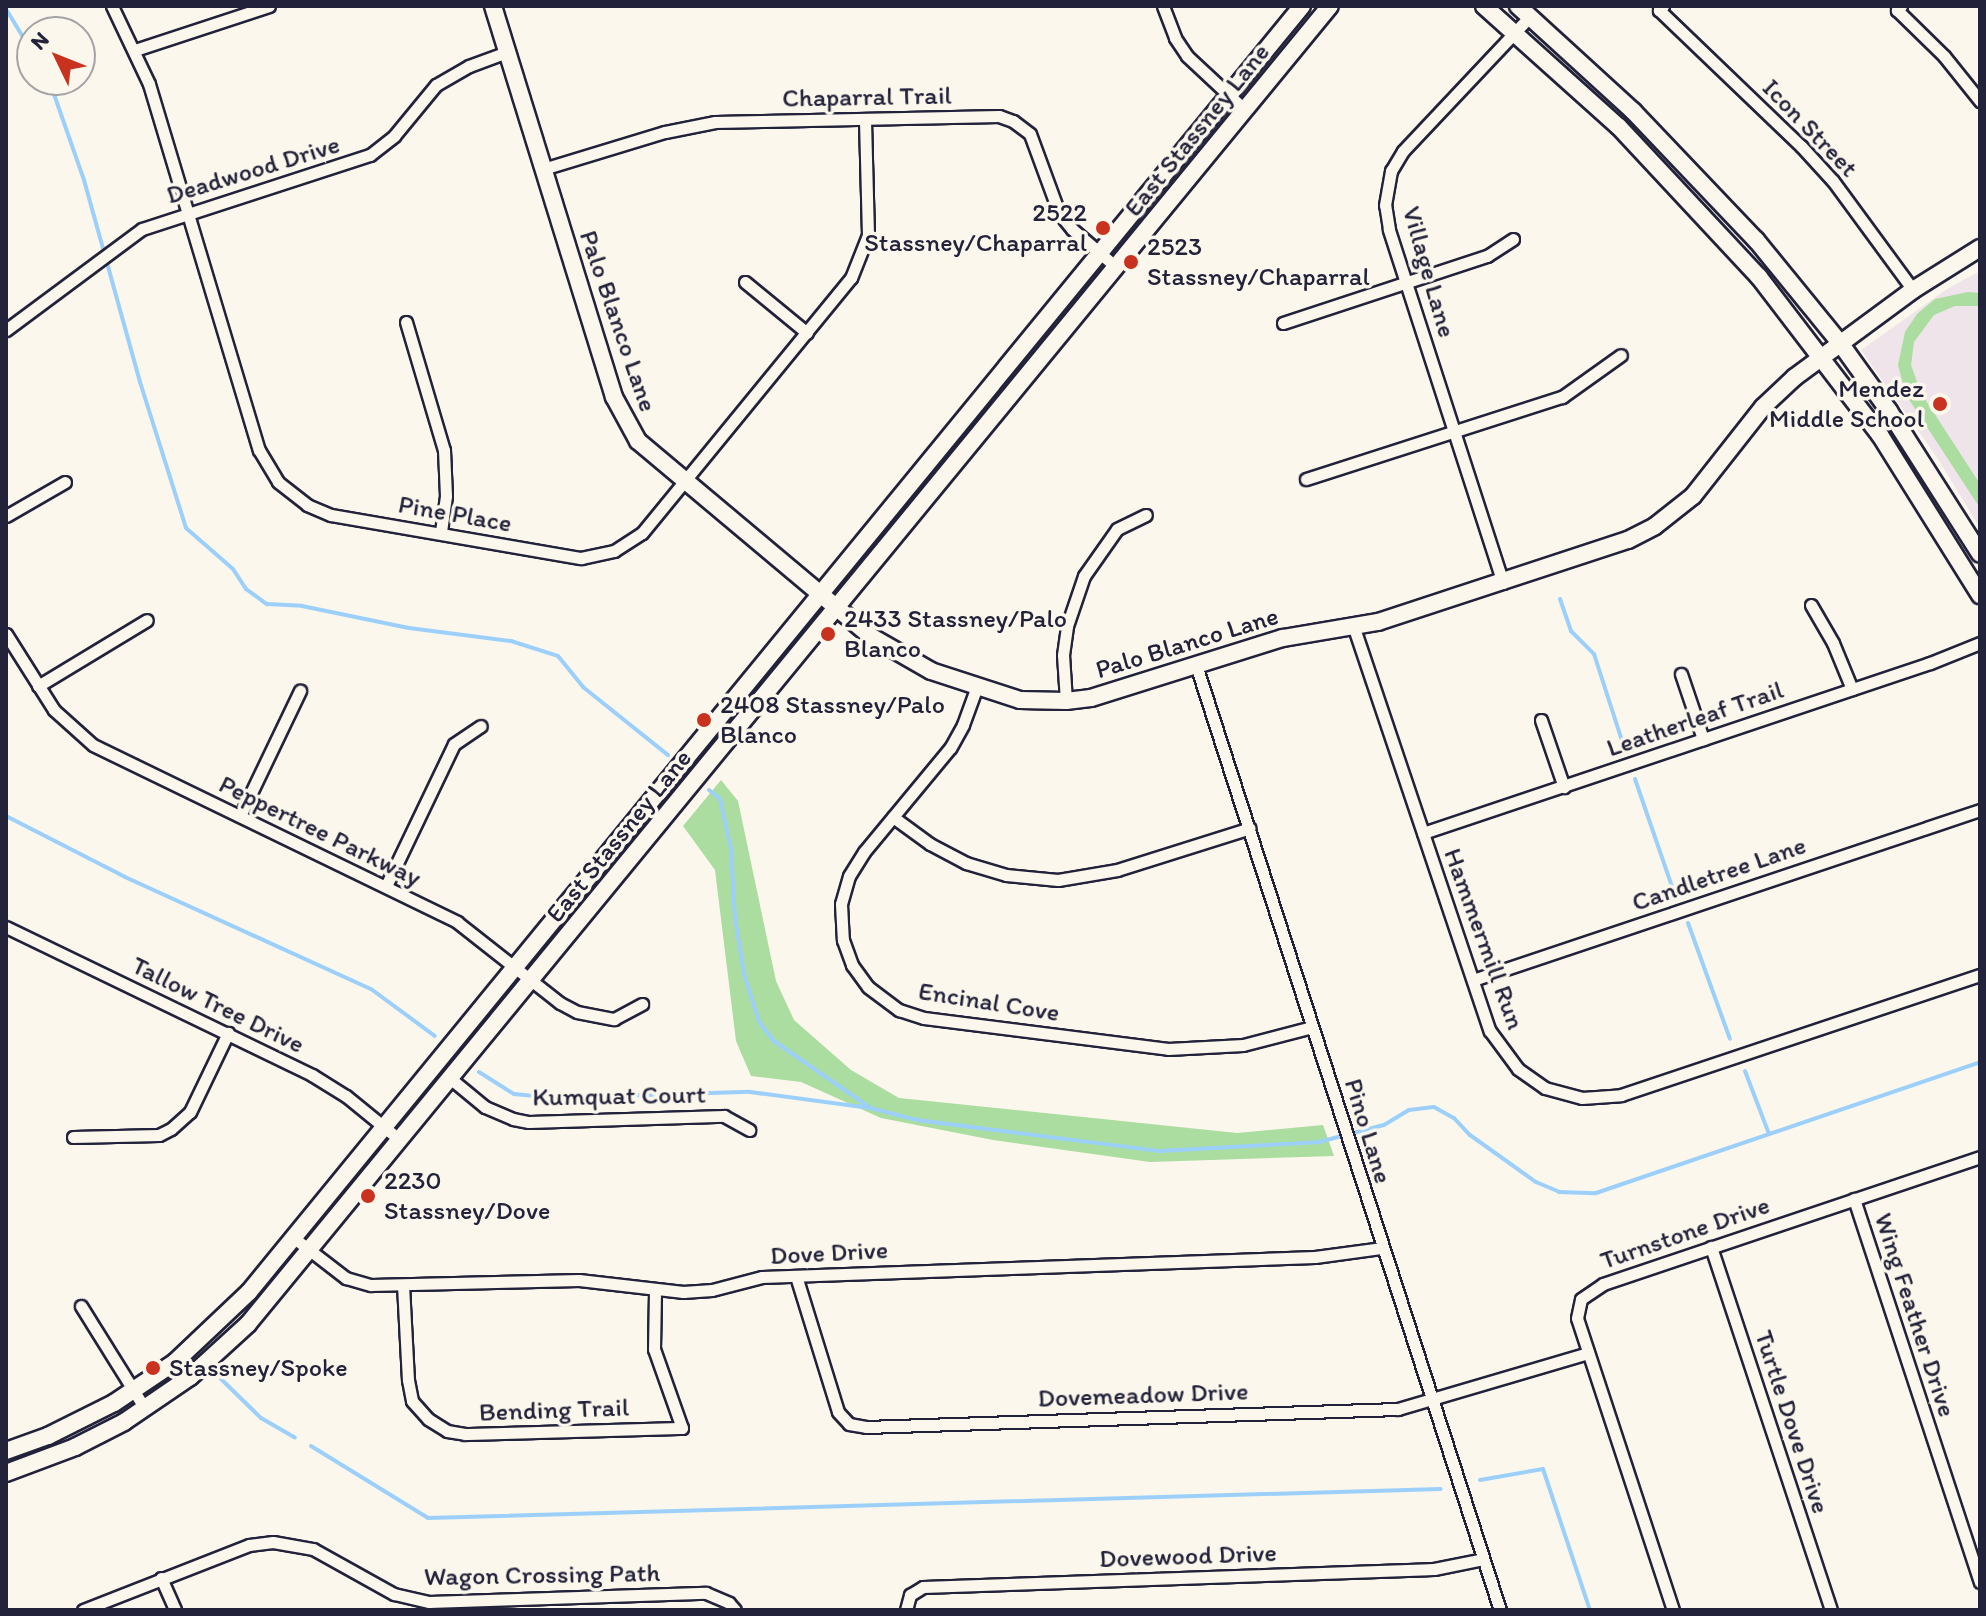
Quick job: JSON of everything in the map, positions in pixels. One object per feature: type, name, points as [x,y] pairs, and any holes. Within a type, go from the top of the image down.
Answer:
[{"type":"main road","name":"Palo Blanco Lane","points":[[493,6],[620,413],[638,441],[820,595],[899,655],[976,689],[1020,700],[1066,701],[1115,691],[1302,633],[1354,628],[1503,583],[1628,540],[1655,526],[1709,477],[1763,407],[1823,356],[1913,290],[1980,248]]},
{"type":"main road","name":"East Stassney Lane","points":[[6,1451],[71,1425],[133,1390],[175,1362],[220,1323],[294,1238],[1302,6]]},
{"type":"main road","name":"East Stassney Lane","points":[[6,1473],[75,1447],[145,1409],[219,1353],[310,1251],[1330,6]]},
{"type":"main road","points":[[1484,6],[1619,127],[1681,190],[1823,356],[1918,493],[1980,595]]},
{"type":"main road","points":[[1524,11],[1696,174],[1756,240],[1840,343],[1897,423],[1980,554]]},
{"type":"street","name":"Pine Place","points":[[112,6],[135,50],[259,450],[278,482],[297,499],[331,515],[581,558],[599,556],[621,548],[642,533],[851,278],[868,235],[865,119]]},
{"type":"street","points":[[135,50],[269,6]]},
{"type":"street","points":[[1163,6],[1175,38],[1187,56],[1245,110]]},
{"type":"street","name":"Icon Street","points":[[1661,8],[1801,146],[1864,219],[1913,290]]},
{"type":"street","points":[[1899,8],[1944,56],[1980,101]]},
{"type":"street","name":"Village Lane","points":[[1503,583],[1386,217],[1386,194],[1391,171],[1411,142],[1515,32],[1524,11]]},
{"type":"street","name":"Deadwood Drive","points":[[6,330],[65,289],[109,250],[142,229],[357,162],[394,136],[436,85],[469,66],[507,52]]},
{"type":"street","name":"Chaparral Trail","points":[[543,169],[689,126],[992,116],[1013,121],[1034,140],[1059,213],[1116,267]]},
{"type":"street","points":[[1283,323],[1487,256],[1513,239]]},
{"type":"street","points":[[745,282],[807,333]]},
{"type":"street","points":[[406,322],[444,450],[446,496],[441,533]]},
{"type":"street","points":[[1306,479],[1570,393],[1621,355]]},
{"type":"street","points":[[6,516],[65,482]]},
{"type":"street","points":[[1066,701],[1063,655],[1067,626],[1084,576],[1117,529],[1146,515]]},
{"type":"street","points":[[1811,605],[1833,643],[1852,689]]},
{"type":"street","points":[[38,686],[147,620]]},
{"type":"street","name":"Hammermill Run","points":[[1354,628],[1490,1031],[1518,1069],[1556,1092],[1594,1099],[1621,1095],[1980,975]]},
{"type":"street","name":"Peppertree Parkway","points":[[6,634],[62,720],[93,745],[457,922],[560,1003],[597,1019],[614,1019],[642,1004]]},
{"type":"street","name":"Leatherleaf Trail","points":[[1423,833],[1980,643]]},
{"type":"street","name":"Pino Lane","points":[[1196,665],[1500,1610]]},
{"type":"street","points":[[1681,674],[1703,739]]},
{"type":"street","name":"Encinal Cove","points":[[976,689],[957,737],[849,876],[840,915],[847,953],[861,979],[899,1010],[924,1018],[1168,1049],[1243,1045],[1312,1027]]},
{"type":"street","points":[[240,816],[300,691]]},
{"type":"street","points":[[1541,720],[1564,787]]},
{"type":"street","points":[[386,886],[454,744],[481,726]]},
{"type":"street","name":"Candletree Lane","points":[[1473,980],[1980,810]]},
{"type":"street","points":[[893,817],[938,849],[975,866],[1006,875],[1058,880],[1117,870],[1250,828]]},
{"type":"street","name":"Tallow Tree Drive","points":[[6,927],[329,1085],[400,1140]]},
{"type":"street","points":[[73,1137],[159,1135],[171,1129],[190,1112],[228,1033]]},
{"type":"street","name":"Kumquat Court","points":[[455,1074],[485,1107],[513,1119],[724,1116],[749,1130]]},
{"type":"street","name":"Turnstone Drive","points":[[1673,1610],[1577,1318],[1586,1293],[1711,1247],[1980,1157]]},
{"type":"street","name":"Wing Feather Drive","points":[[1854,1199],[1980,1582]]},
{"type":"street","name":"Dove Drive","points":[[294,1238],[346,1278],[371,1285],[579,1280],[683,1292],[712,1290],[762,1277],[1315,1257],[1382,1248]]},
{"type":"street","name":"Turtle Dove Drive","points":[[1711,1247],[1831,1610]]},
{"type":"street","name":"Dovemeadow Drive","points":[[796,1276],[838,1412],[849,1424],[1398,1409],[1431,1402],[1588,1353]]},
{"type":"street","name":"Bending Trail","points":[[403,1285],[412,1401],[428,1419],[447,1431],[465,1434],[682,1428],[654,1349],[655,1289]]},
{"type":"street","points":[[81,1306],[145,1409]]},
{"type":"street","name":"Wagon Crossing Path","points":[[83,1610],[249,1545],[291,1542],[313,1549],[410,1600],[429,1602],[706,1593],[729,1603],[735,1610]]},
{"type":"street","name":"Dovewood Drive","points":[[906,1610],[910,1595],[923,1587],[1423,1570],[1483,1559]]},
{"type":"street","points":[[161,1578],[175,1610]]},
{"type":"shaded area","name":"Mendez Middle School","points":[[1980,271],[1980,528],[1938,459],[1861,350],[1947,289]]},
{"type":"green space","points":[[1968,292],[1980,293],[1980,306],[1955,306],[1934,315],[1914,342],[1911,365],[1921,393],[1980,484],[1980,508],[1906,395],[1898,365],[1905,332],[1917,314],[1935,299]]},
{"type":"green space","points":[[721,780],[738,801],[776,981],[794,1020],[851,1070],[899,1098],[1237,1133],[1323,1125],[1334,1156],[1150,1162],[993,1140],[881,1118],[801,1082],[751,1076],[736,1041],[715,870],[683,826]]},
{"type":"waterway","points":[[6,9],[16,26]]},
{"type":"waterway","points":[[55,96],[84,180],[140,382],[186,528],[233,569],[246,589],[267,604],[302,606],[409,628],[511,641],[558,656],[583,687],[668,755]]},
{"type":"waterway","points":[[1560,599],[1571,631],[1594,654],[1624,747]]},
{"type":"waterway","points":[[1635,779],[1675,895]]},
{"type":"waterway","points":[[709,790],[720,799],[731,849],[735,918],[744,974],[759,1022],[774,1041],[869,1107]]},
{"type":"waterway","points":[[6,816],[125,877],[371,989],[435,1036]]},
{"type":"waterway","points":[[1688,923],[1730,1039]]},
{"type":"waterway","points":[[479,1072],[514,1094],[554,1098],[750,1092],[870,1108],[917,1120],[1160,1151],[1319,1142],[1384,1125],[1409,1110],[1434,1107],[1454,1118],[1470,1135],[1536,1182],[1559,1192],[1596,1193],[1980,1062]]},
{"type":"waterway","points":[[1745,1071],[1769,1134]]},
{"type":"waterway","points":[[221,1379],[261,1418],[295,1438]]},
{"type":"waterway","points":[[311,1446],[428,1518],[1441,1489]]},
{"type":"waterway","points":[[1480,1480],[1543,1469],[1590,1610]]},
{"type":"place","name":"2522 Stassney/Chaparral","points":[[1103,228]]},
{"type":"place","name":"2523 Stassney/Chaparral","points":[[1131,262]]},
{"type":"place","name":"Mendez Middle School","points":[[1940,404]]},
{"type":"place","name":"2433 Stassney/Palo Blanco","points":[[828,634]]},
{"type":"place","name":"2408 Stassney/Palo Blanco","points":[[704,720]]},
{"type":"place","name":"2230 Stassney/Dove","points":[[368,1196]]},
{"type":"place","name":"Stassney/Spoke","points":[[153,1368]]}]
